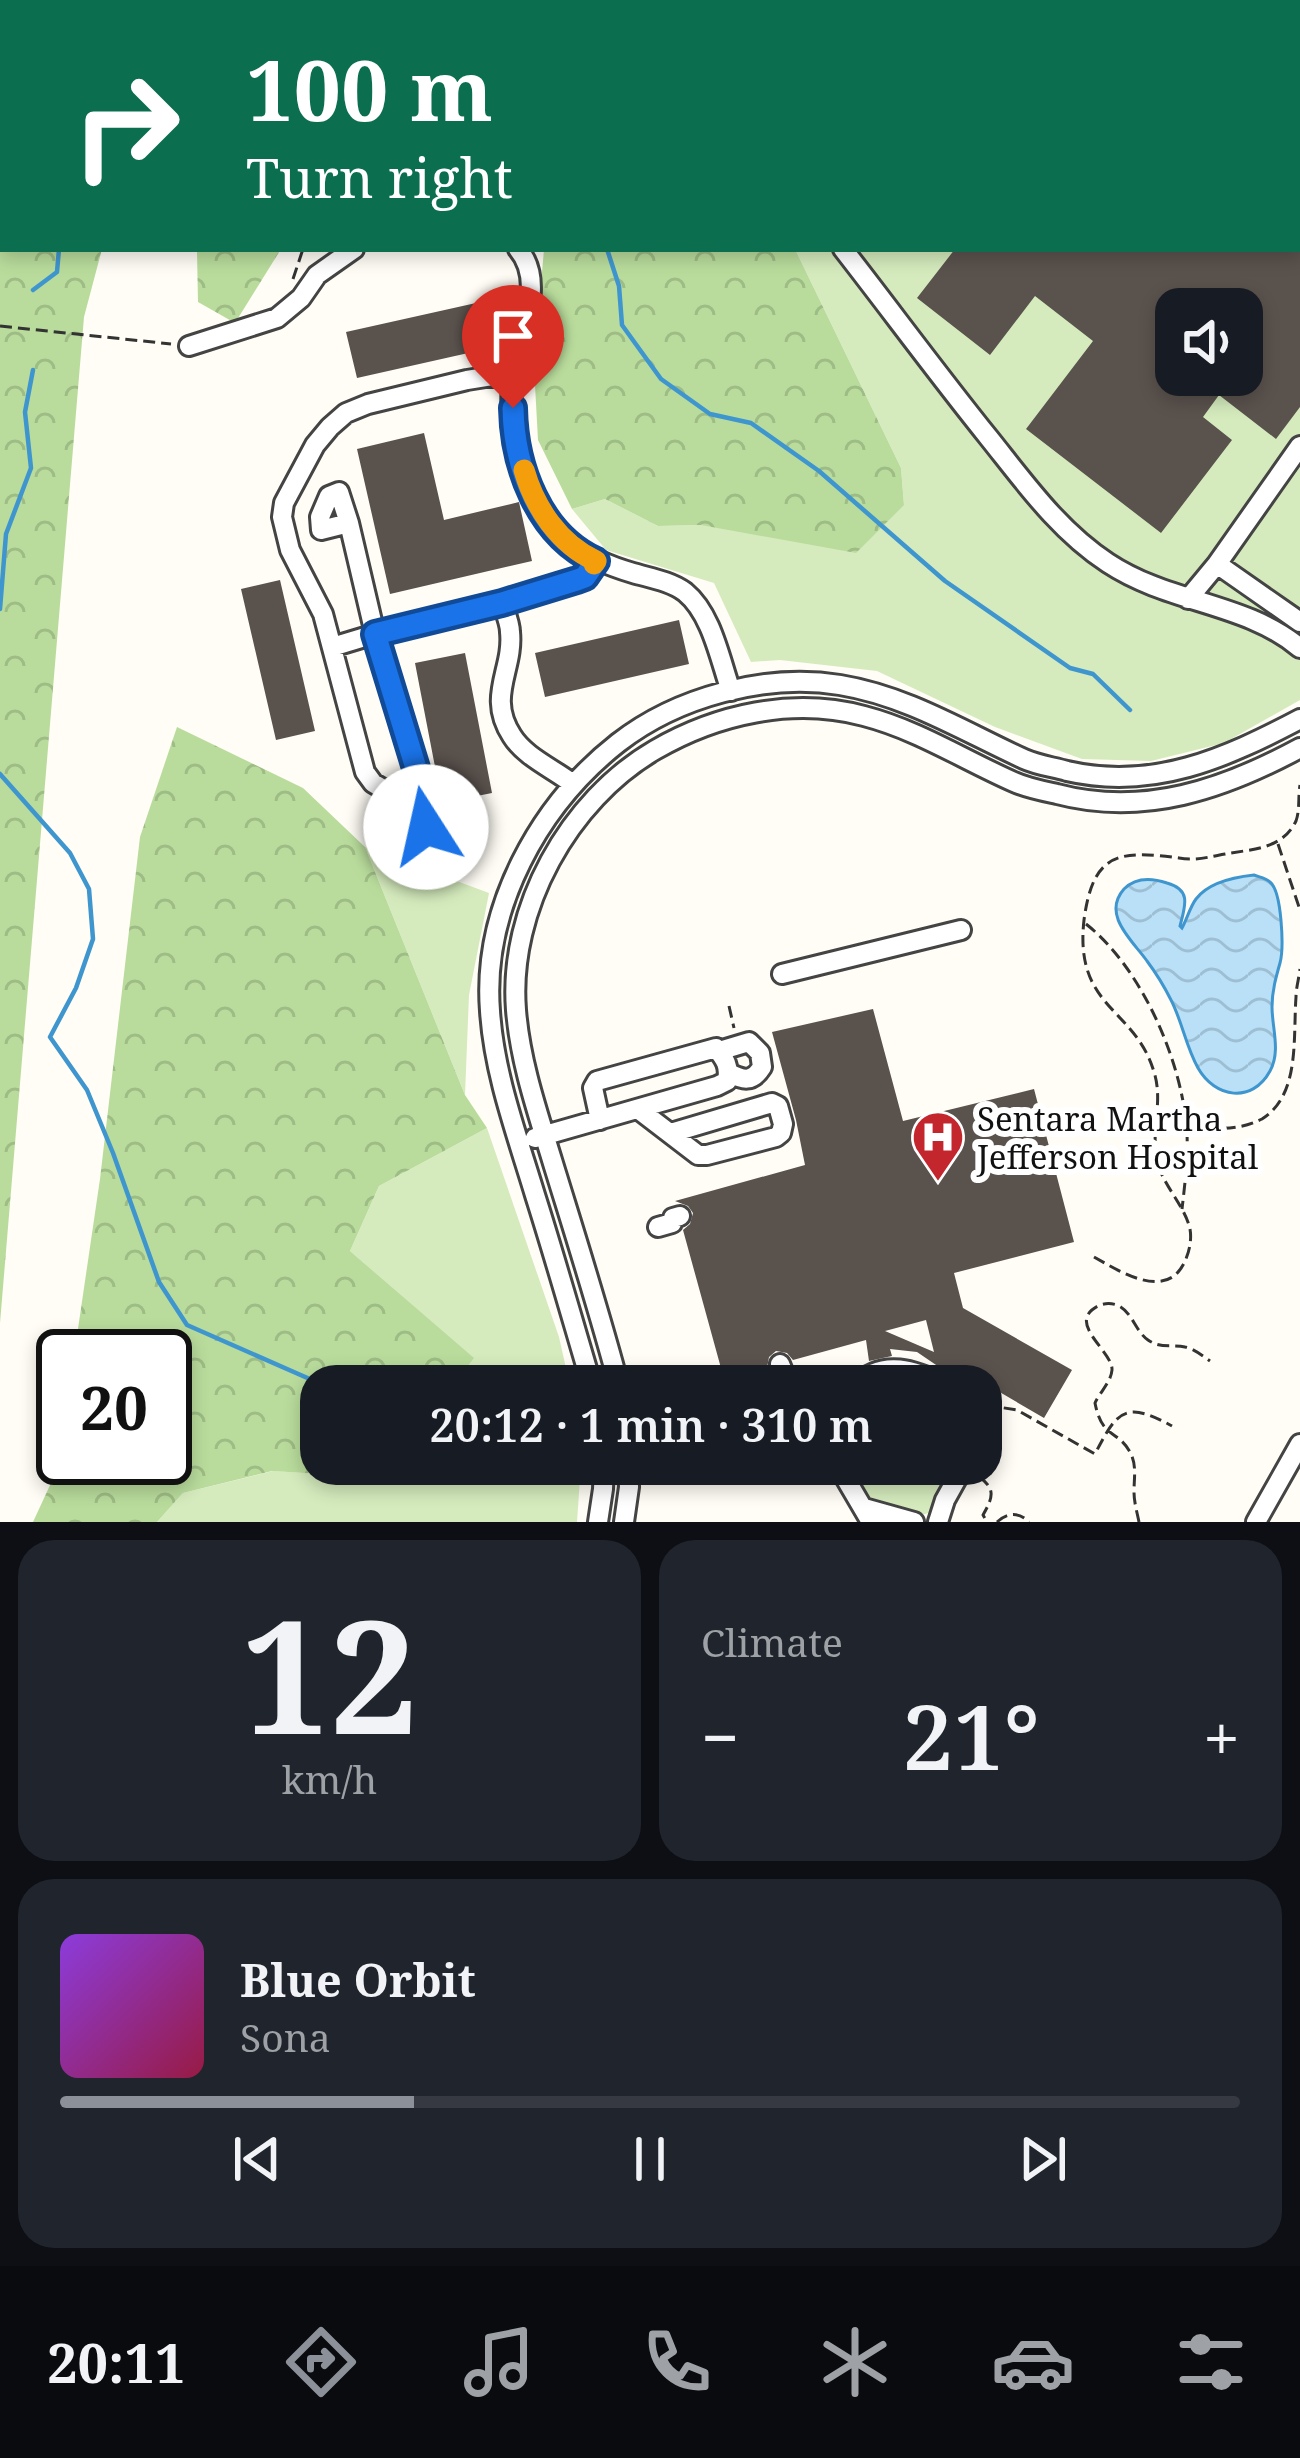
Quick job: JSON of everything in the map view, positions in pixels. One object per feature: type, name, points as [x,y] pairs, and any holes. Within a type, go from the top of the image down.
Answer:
[{"type":"street","points":[[189,346],[278,318],[301,298],[317,274],[350,252]]},
{"type":"street","points":[[521,252],[530,276],[530,293],[512,379],[513,435],[541,513],[582,554],[683,590],[708,626],[730,691]]},
{"type":"street","points":[[845,252],[1062,527],[1137,581],[1252,619],[1300,648]]},
{"type":"street","points":[[423,791],[395,796],[365,772],[323,614],[290,550],[282,517],[284,503],[315,445],[346,413],[467,380],[512,379]]},
{"type":"street","points":[[1188,599],[1300,446]]},
{"type":"street","points":[[349,524],[375,634],[423,791],[426,827],[446,845]]},
{"type":"street","points":[[332,647],[585,577],[596,561]]},
{"type":"street","points":[[1217,564],[1300,622]]},
{"type":"street","points":[[502,603],[511,632],[499,691],[512,737],[573,784]]},
{"type":"street","points":[[586,1365],[499,1070],[489,1008],[503,905],[520,863],[544,822],[592,764],[669,712],[730,691],[793,682],[869,690],[916,705],[1029,761],[1087,775],[1126,778],[1201,765],[1300,719]]},
{"type":"street","points":[[613,1365],[524,1065],[515,1007],[528,913],[543,874],[579,817],[610,783],[680,736],[724,719],[794,709],[863,716],[906,730],[1018,784],[1083,801],[1127,804],[1213,789],[1300,748]]},
{"type":"street","points":[[782,974],[961,930]]},
{"type":"street","points":[[719,1052],[749,1042],[760,1053],[762,1067],[752,1078],[744,1080],[729,1072]]},
{"type":"street","points":[[519,1142],[599,1120],[717,1086],[727,1081],[726,1060],[716,1048],[597,1081],[592,1088],[599,1120]]},
{"type":"street","points":[[638,1108],[698,1155],[765,1140],[781,1133],[782,1124],[778,1106],[772,1103],[671,1132]]},
{"type":"street","points":[[1256,1522],[1300,1444]]},
{"type":"street","points":[[599,1522],[604,1485]]},
{"type":"street","points":[[624,1522],[629,1485]]},
{"type":"street","points":[[850,1485],[868,1515],[914,1522]]},
{"type":"street","points":[[938,1522],[945,1500],[959,1485]]},
{"type":"path","points":[[292,282],[302,252]]},
{"type":"path","points":[[0,326],[189,346]]},
{"type":"path","points":[[1094,1257],[1128,1275],[1160,1282],[1175,1276],[1191,1246],[1190,1228],[1156,1156],[1155,1075],[1146,1052],[1096,992],[1086,970],[1084,922],[1092,885],[1103,865],[1118,856],[1159,854],[1197,860],[1258,850],[1277,841],[1298,816],[1300,785]]},
{"type":"path","points":[[1277,841],[1300,910]]},
{"type":"path","points":[[1084,922],[1112,950],[1148,1004],[1176,1069],[1186,1123],[1181,1210]]},
{"type":"path","points":[[1186,1123],[1234,1129],[1268,1116],[1282,1104],[1291,1090],[1298,1058],[1300,969]]},
{"type":"path","points":[[729,1006],[735,1030]]},
{"type":"path","points":[[1139,1522],[1133,1498],[1133,1456],[1125,1444],[1106,1432],[1095,1403],[1111,1378],[1112,1365],[1088,1331],[1088,1319],[1102,1304],[1113,1304],[1154,1344],[1187,1346],[1210,1361]]},
{"type":"path","points":[[1002,1408],[1017,1411],[1095,1454],[1120,1414],[1138,1411],[1172,1426]]},
{"type":"path","points":[[987,1522],[983,1515],[993,1494],[989,1485]]},
{"type":"path","points":[[997,1522],[1015,1514],[1029,1522]]},
{"type":"green space","points":[[0,252],[101,252],[84,317],[0,1323]]},
{"type":"green space","points":[[197,252],[279,252],[235,323],[198,302]]},
{"type":"green space","points":[[544,252],[796,252],[901,468],[904,505],[856,553],[701,525],[658,526],[605,499],[572,509],[538,440],[534,367]]},
{"type":"green space","points":[[796,252],[1300,252],[1300,700],[1224,743],[1151,761],[1082,759],[995,727],[877,671],[780,660],[751,662],[714,583],[606,550],[572,509],[605,499],[658,526],[904,505],[901,468]]},
{"type":"green space","points":[[177,727],[303,788],[365,847],[465,1095],[487,1128],[379,1186],[350,1251],[474,1358],[468,1365],[300,1365],[300,1473],[272,1471],[183,1493],[157,1522],[33,1522],[50,1485],[192,1485],[192,1329],[78,1329],[140,837]]},
{"type":"green space","points":[[365,847],[489,893],[469,995],[465,1095]]},
{"type":"green space","points":[[487,1128],[565,1365],[468,1365],[473,1358],[350,1251],[379,1186]]},
{"type":"green space","points":[[273,1471],[300,1473],[300,1485],[580,1485],[577,1522],[157,1522],[183,1493]]},
{"type":"green space","points":[[861,1485],[947,1485],[932,1511],[917,1516],[891,1511]]},
{"type":"water","points":[[1254,875],[1274,888],[1281,921],[1281,956],[1272,1001],[1275,1056],[1262,1082],[1234,1093],[1214,1086],[1198,1068],[1175,1008],[1122,927],[1116,908],[1124,889],[1134,882],[1167,883],[1183,894],[1182,928],[1201,893],[1230,879]]},
{"type":"building","points":[[953,252],[1300,252],[1300,407],[1276,439],[1220,396],[1263,396],[1263,288],[1155,288],[1155,396],[1218,396],[1203,417],[1232,440],[1161,533],[1026,429],[1093,341],[1035,296],[990,355],[917,298]]},
{"type":"building","points":[[485,301],[495,347],[357,378],[346,332]]},
{"type":"building","points":[[424,433],[444,520],[519,502],[532,561],[390,594],[357,449]]},
{"type":"building","points":[[280,580],[315,731],[276,740],[241,589]]},
{"type":"building","points":[[679,620],[689,664],[545,697],[535,653]]},
{"type":"building","points":[[465,653],[492,793],[442,803],[415,663]]},
{"type":"building","points":[[873,1009],[903,1121],[1034,1089],[1074,1242],[954,1273],[963,1308],[1072,1370],[1044,1418],[1002,1393],[1002,1365],[936,1365],[917,1352],[890,1349],[892,1356],[869,1361],[866,1340],[793,1360],[776,1351],[768,1365],[720,1365],[683,1230],[693,1213],[675,1201],[805,1165],[772,1032]],"holes":[[[926,1320],[934,1352],[885,1331]]]},
{"type":"waterway","points":[[33,290],[57,272],[59,252]]},
{"type":"waterway","points":[[608,252],[619,286],[622,325],[661,379],[710,414],[751,423],[819,471],[945,581],[1070,668],[1093,674],[1130,710]]},
{"type":"waterway","points":[[0,609],[6,534],[31,468],[25,412],[33,370]]},
{"type":"waterway","points":[[0,774],[70,853],[89,889],[93,939],[76,988],[50,1037],[87,1090],[159,1282],[187,1325],[300,1375]]},
{"type":"slow traffic","points":[[524,470],[541,513],[594,564]]},
{"type":"place","name":"Sentara Martha Jefferson Hospital","points":[[938,1183]]},
{"type":"route","points":[[426,827],[423,791],[375,634],[577,580],[596,561],[582,554],[541,513],[513,435],[513,408]]}]
